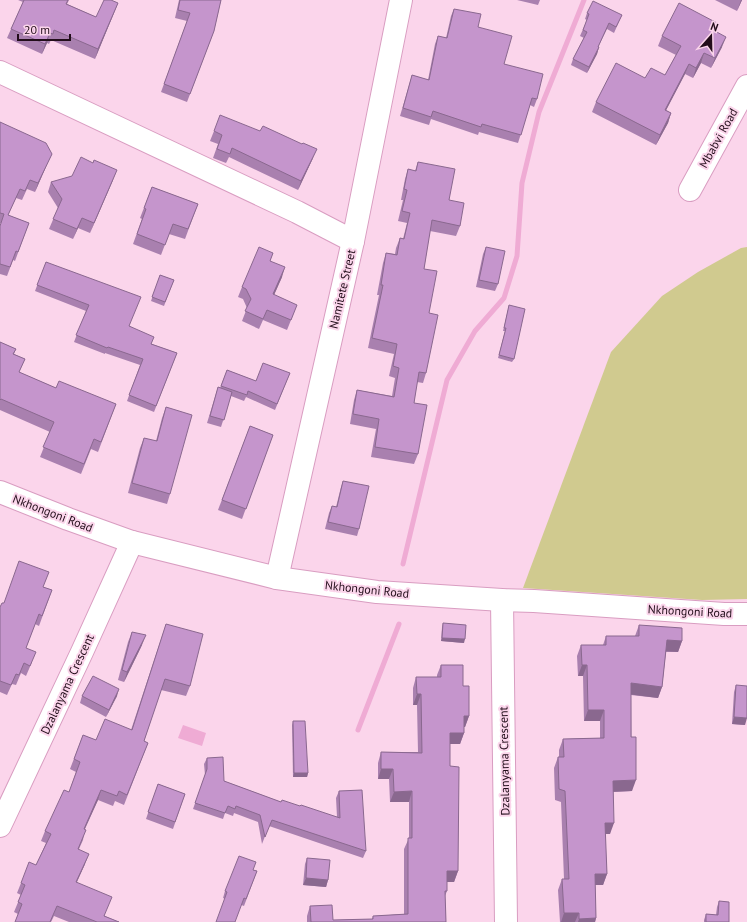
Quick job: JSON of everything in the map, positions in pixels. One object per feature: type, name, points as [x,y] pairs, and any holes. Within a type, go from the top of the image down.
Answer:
[{"type":"street","name":"Namitete Street","points":[[277,578],[353,241],[402,0]]},
{"type":"street","points":[[0,72],[289,209],[353,241]]},
{"type":"street","name":"Mbabvi Road","points":[[690,190],[747,86]]},
{"type":"street","name":"Nkhongoni Road","points":[[0,492],[132,542],[277,578],[377,592],[724,614],[747,614]]},
{"type":"street","name":"Dzalanyama Crescent","points":[[0,826],[132,542]]},
{"type":"street","name":"Dzalanyama Crescent","points":[[502,600],[506,922]]},
{"type":"shaded area","points":[[747,247],[747,599],[702,600],[523,588],[611,352],[662,296],[698,272],[741,248]]},
{"type":"shaded area","points":[[183,725],[206,733],[202,746],[178,738]]},
{"type":"building","points":[[24,0],[68,0],[66,4],[96,17],[104,0],[111,0],[118,3],[98,49],[54,30],[53,34],[50,33],[45,44],[11,29]]},
{"type":"building","points":[[180,0],[221,0],[214,31],[190,94],[164,84],[190,13],[178,10]]},
{"type":"building","points":[[593,1],[622,15],[616,27],[609,23],[589,67],[573,59],[587,32],[583,30],[589,14],[587,13]]},
{"type":"building","points":[[679,3],[717,23],[713,30],[726,37],[715,58],[704,53],[696,68],[689,64],[665,110],[671,113],[660,135],[596,102],[616,63],[645,78],[651,68],[665,75],[681,46],[662,36]]},
{"type":"building","points":[[454,9],[481,14],[478,27],[512,36],[504,64],[543,74],[537,99],[532,98],[521,135],[482,124],[481,127],[433,111],[431,117],[403,108],[412,75],[429,80],[438,36],[447,38]]},
{"type":"building","points":[[220,115],[260,131],[263,126],[302,144],[303,143],[317,149],[301,181],[232,148],[230,154],[217,149],[222,135],[214,131]]},
{"type":"building","points":[[0,122],[46,143],[52,154],[38,183],[30,180],[25,191],[20,189],[8,215],[29,223],[18,252],[16,251],[10,267],[0,264],[0,226],[4,214],[0,213]]},
{"type":"building","points":[[81,157],[93,163],[94,160],[117,170],[94,223],[82,218],[77,229],[53,219],[62,199],[51,182],[72,176]]},
{"type":"building","points":[[418,162],[455,169],[449,200],[464,203],[460,226],[432,220],[424,269],[437,271],[429,313],[438,315],[426,373],[419,372],[414,403],[427,405],[418,454],[375,447],[379,419],[353,414],[357,390],[394,397],[399,368],[393,366],[397,344],[372,338],[383,285],[381,285],[386,253],[397,255],[400,238],[404,239],[410,213],[402,211],[407,190],[404,189],[408,169],[416,171]]},
{"type":"building","points":[[152,187],[198,204],[188,229],[173,224],[165,245],[137,234],[146,209],[144,208]]},
{"type":"building","points":[[259,247],[273,253],[270,261],[285,267],[273,294],[297,305],[291,320],[267,310],[263,319],[245,311],[251,299],[246,289],[242,287]]},
{"type":"building","points":[[486,247],[505,251],[498,284],[479,280]]},
{"type":"building","points":[[46,262],[141,297],[129,326],[154,337],[151,344],[177,353],[156,406],[129,395],[143,359],[108,347],[107,348],[76,335],[89,305],[37,285]]},
{"type":"building","points":[[160,275],[174,280],[165,302],[152,297]]},
{"type":"building","points":[[509,305],[525,309],[514,359],[499,355],[506,328],[504,328]]},
{"type":"building","points":[[0,342],[16,349],[13,354],[25,359],[19,372],[56,388],[59,381],[116,404],[101,442],[94,439],[84,464],[43,447],[54,422],[1,399],[0,400]]},
{"type":"building","points":[[263,363],[290,373],[277,404],[248,391],[247,395],[221,386],[227,370],[256,381]]},
{"type":"building","points":[[218,387],[232,392],[224,420],[210,416]]},
{"type":"building","points":[[166,407],[192,415],[170,494],[132,483],[144,438],[157,441]]},
{"type":"building","points":[[250,426],[273,435],[246,509],[222,500]]},
{"type":"building","points":[[343,481],[369,486],[359,529],[328,522],[332,506],[337,507]]},
{"type":"building","points":[[19,561],[49,572],[43,587],[52,590],[42,616],[39,614],[26,648],[36,652],[30,666],[24,663],[19,675],[16,674],[11,685],[0,681],[0,607],[2,603],[4,603]]},
{"type":"building","points":[[443,623],[466,625],[465,639],[442,638]]},
{"type":"building","points":[[166,624],[203,634],[190,686],[165,679],[144,741],[148,743],[127,795],[119,791],[117,796],[101,790],[84,829],[86,830],[78,849],[89,854],[76,882],[112,897],[104,916],[119,922],[97,922],[57,906],[50,922],[15,922],[22,904],[18,902],[25,885],[21,883],[29,862],[36,865],[51,834],[45,831],[64,790],[69,792],[80,762],[74,759],[83,735],[96,740],[105,719],[132,730]]},
{"type":"building","points":[[639,625],[682,628],[682,641],[667,640],[662,687],[631,683],[631,737],[636,737],[636,780],[613,781],[614,823],[605,823],[607,874],[595,874],[596,918],[579,919],[579,913],[564,913],[562,879],[569,879],[565,791],[559,789],[558,757],[564,757],[563,739],[604,738],[604,710],[588,710],[587,665],[582,665],[581,645],[606,645],[606,636],[639,636]]},
{"type":"building","points":[[132,632],[146,635],[127,672],[122,670]]},
{"type":"building","points":[[441,665],[463,665],[463,686],[469,686],[469,716],[464,716],[464,733],[450,733],[450,766],[459,767],[458,871],[447,871],[447,891],[445,891],[446,922],[311,922],[310,906],[332,905],[333,920],[373,919],[373,916],[408,914],[408,838],[412,838],[412,791],[394,792],[393,769],[381,769],[381,752],[422,753],[421,694],[417,694],[416,677],[441,677]]},
{"type":"building","points":[[93,676],[119,689],[109,710],[82,696]]},
{"type":"building","points":[[736,685],[747,686],[747,718],[734,717]]},
{"type":"building","points":[[293,721],[305,721],[308,773],[294,773]]},
{"type":"building","points":[[223,757],[224,781],[281,802],[282,800],[300,806],[301,805],[340,818],[339,791],[362,790],[366,851],[272,820],[265,837],[260,815],[236,806],[235,809],[228,806],[225,813],[195,803],[207,769],[207,758]]},
{"type":"building","points":[[158,784],[185,794],[175,822],[148,812]]},
{"type":"building","points":[[239,856],[256,862],[253,870],[257,871],[246,899],[244,898],[235,922],[216,922],[227,892],[225,891]]},
{"type":"building","points":[[307,858],[330,860],[328,880],[306,878]]},
{"type":"building","points":[[719,901],[729,902],[729,922],[706,922],[706,914],[718,915]]},
{"type":"waterway","points":[[403,564],[447,380],[475,331],[504,298],[517,256],[522,183],[539,112],[584,0]]},
{"type":"waterway","points":[[358,730],[399,624]]}]
